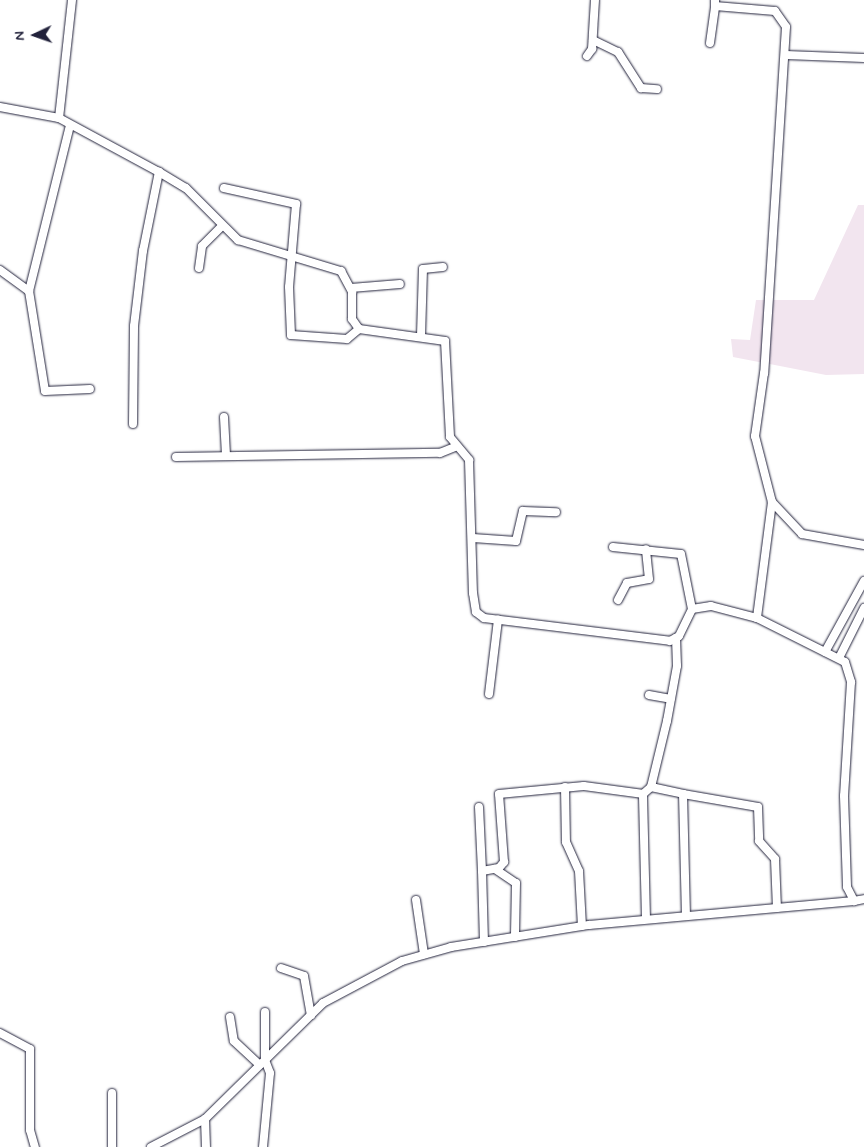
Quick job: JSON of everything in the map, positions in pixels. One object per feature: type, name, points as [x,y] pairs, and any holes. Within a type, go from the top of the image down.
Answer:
[{"type":"street","points":[[59,118],[72,0]]},
{"type":"street","points":[[587,56],[593,40],[595,0]]},
{"type":"street","points":[[710,44],[715,3],[781,14],[786,26],[786,55],[764,374],[755,436],[772,502],[757,618]]},
{"type":"street","points":[[593,40],[618,52],[641,88],[657,88]]},
{"type":"street","points":[[786,55],[864,58]]},
{"type":"street","points":[[0,107],[59,118],[159,172],[186,188],[221,227],[238,240],[341,271],[351,288],[352,319],[359,329]]},
{"type":"street","points":[[70,125],[29,291],[45,391],[90,389]]},
{"type":"street","points":[[133,424],[134,326],[143,251],[159,172]]},
{"type":"street","points":[[224,188],[296,202],[294,256],[289,287],[291,336],[347,339],[359,329],[442,338],[447,346],[450,437],[456,447],[469,460],[476,612],[498,620],[676,638]]},
{"type":"street","points":[[198,268],[202,246],[221,227]]},
{"type":"street","points":[[421,336],[422,269],[443,267]]},
{"type":"street","points":[[0,270],[29,291]]},
{"type":"street","points":[[351,288],[400,284]]},
{"type":"street","points":[[224,417],[226,455]]},
{"type":"street","points":[[176,457],[440,453],[456,447]]},
{"type":"street","points":[[772,502],[802,534],[864,545]]},
{"type":"street","points":[[473,538],[516,541],[523,511],[556,512]]},
{"type":"street","points":[[613,547],[646,549],[684,558],[692,609],[676,638]]},
{"type":"street","points":[[618,600],[627,583],[650,579],[646,549]]},
{"type":"street","points":[[825,652],[864,581]]},
{"type":"street","points":[[692,609],[711,606],[757,618],[839,658],[851,682],[844,834],[847,887],[854,901]]},
{"type":"street","points":[[839,658],[864,608]]},
{"type":"street","points":[[490,694],[498,620]]},
{"type":"street","points":[[482,871],[495,869],[504,862],[499,794],[566,787],[643,794],[651,787],[671,699],[679,643],[676,638]]},
{"type":"street","points":[[648,695],[671,699]]},
{"type":"street","points":[[566,787],[566,842],[578,871],[582,926]]},
{"type":"street","points":[[651,787],[758,807],[759,840],[775,859],[777,908]]},
{"type":"street","points":[[643,794],[646,919]]},
{"type":"street","points":[[684,794],[686,915]]},
{"type":"street","points":[[479,807],[484,942]]},
{"type":"street","points":[[495,869],[516,883],[515,937]]},
{"type":"street","points":[[151,1147],[205,1119],[311,1015],[349,986],[424,954],[582,926],[864,899]]},
{"type":"street","points":[[416,900],[424,954]]},
{"type":"street","points":[[281,968],[304,976],[311,1015]]},
{"type":"street","points":[[263,1062],[265,1012]]},
{"type":"street","points":[[230,1017],[234,1041],[263,1062],[270,1073],[263,1147]]},
{"type":"street","points":[[0,1034],[30,1049],[29,1121],[34,1147]]},
{"type":"street","points":[[112,1093],[112,1147]]},
{"type":"street","points":[[205,1119],[206,1147]]},
{"type":"shaded area","points":[[858,205],[864,205],[864,374],[826,375],[733,357],[731,339],[750,340],[756,300],[814,300]]}]
